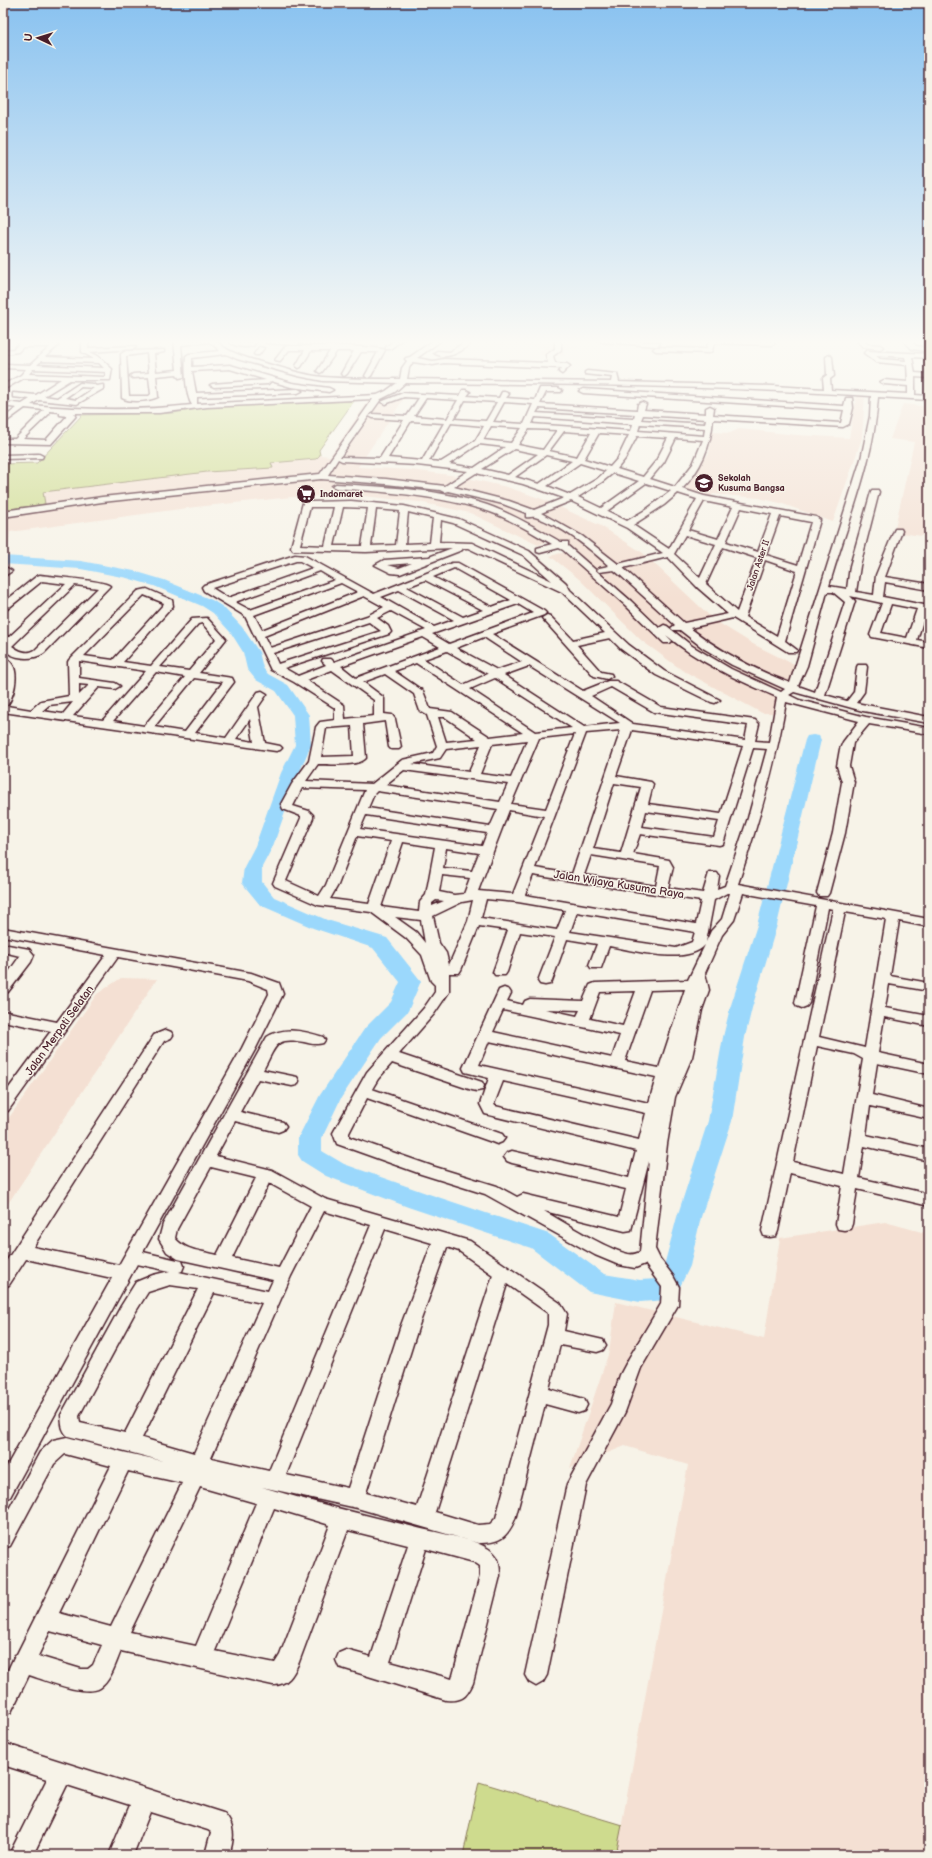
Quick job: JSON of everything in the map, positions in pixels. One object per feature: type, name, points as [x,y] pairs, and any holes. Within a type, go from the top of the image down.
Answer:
[{"type":"street","points":[[17,441],[31,427]]},
{"type":"street","points":[[5,443],[17,441],[48,442],[62,427]]},
{"type":"street","points":[[324,480],[361,427]]},
{"type":"street","points":[[383,460],[404,427]]},
{"type":"street","points":[[424,463],[446,427]]},
{"type":"street","points":[[442,465],[478,442],[488,427]]},
{"type":"street","points":[[437,495],[513,446],[527,427]]},
{"type":"street","points":[[539,427],[707,438]]},
{"type":"street","points":[[518,519],[572,498],[601,480],[614,469],[629,447],[636,427]]},
{"type":"street","points":[[626,525],[650,511],[676,491],[692,472],[703,451],[707,438],[708,427]]},
{"type":"street","points":[[523,1200],[626,1225],[664,1074],[696,979],[716,934],[728,920],[735,888],[773,746],[782,696],[792,688],[797,680],[818,606],[830,590],[827,575],[862,469],[872,427]]},
{"type":"street","points":[[509,478],[545,452],[562,428]]},
{"type":"street","points":[[540,487],[579,460],[584,454],[596,431]]},
{"type":"street","points":[[324,480],[342,458],[357,432]]},
{"type":"street","points":[[601,511],[628,494],[646,480],[666,454],[673,436]]},
{"type":"street","points":[[478,442],[513,446],[545,452],[614,469],[676,491],[702,498],[816,521],[780,642]]},
{"type":"street","points":[[3,457],[39,456]]},
{"type":"street","points":[[342,458],[424,463],[475,470],[509,478],[572,498],[601,511],[626,525],[670,554],[701,586],[737,616],[792,650]]},
{"type":"street","points":[[3,514],[88,501],[324,480],[369,479],[446,488],[493,499],[534,513],[584,541],[617,566],[681,626],[704,643],[734,661],[792,688],[850,704],[929,720]]},
{"type":"street","points":[[324,480],[437,495],[485,506],[518,519],[565,545],[582,558],[645,616],[702,665],[723,673],[747,688],[763,687],[805,705],[866,720],[929,731]]},
{"type":"street","points":[[830,590],[851,592],[855,566],[876,492]]},
{"type":"street","points":[[3,518],[170,494]]},
{"type":"street","points":[[602,570],[670,554],[702,498]]},
{"type":"street","points":[[566,591],[469,545],[434,545],[366,549],[295,547],[306,503],[404,509],[437,516],[471,527],[526,553],[563,585],[566,591],[611,634],[660,673],[715,700]]},
{"type":"street","points":[[329,548],[339,504]]},
{"type":"street","points":[[701,586],[738,505]]},
{"type":"street","points":[[366,549],[372,506]]},
{"type":"street","points":[[400,547],[404,509]]},
{"type":"street","name":"Jalan Aster II","points":[[737,616],[777,512]]},
{"type":"street","points":[[434,545],[437,516]]},
{"type":"street","points":[[469,545],[471,527]]},
{"type":"street","points":[[683,531],[801,569]]},
{"type":"street","points":[[898,531],[880,583],[882,601],[875,635],[929,645]]},
{"type":"street","points":[[526,553],[540,550],[552,550],[565,545],[584,541]]},
{"type":"street","points":[[428,559],[469,545]]},
{"type":"street","points":[[340,722],[340,707],[298,680],[275,668],[249,614],[207,590],[207,588],[294,558],[304,559],[433,631],[463,642]]},
{"type":"street","points":[[582,558],[602,570],[607,580]]},
{"type":"street","points":[[258,635],[454,565],[520,600],[541,613],[354,682]]},
{"type":"street","points":[[228,601],[321,568]]},
{"type":"street","points":[[425,576],[490,610]]},
{"type":"street","points":[[3,608],[37,579],[51,578],[74,581],[105,586],[40,652],[29,655],[8,650],[6,646],[7,639],[74,581]]},
{"type":"street","points":[[249,614],[342,580]]},
{"type":"street","points":[[880,583],[906,590],[910,584],[929,586]]},
{"type":"street","points":[[398,586],[462,620]]},
{"type":"street","points":[[830,590],[926,609],[911,642]]},
{"type":"street","points":[[819,696],[850,601],[830,590]]},
{"type":"street","points":[[79,698],[73,680],[73,662],[141,593],[147,592],[169,602],[168,606],[115,664]]},
{"type":"street","points":[[298,680],[332,666],[520,600]]},
{"type":"street","points":[[267,652],[370,618],[392,607]]},
{"type":"street","points":[[670,637],[681,626],[737,616]]},
{"type":"street","points":[[275,668],[386,632],[385,628],[370,618]]},
{"type":"street","points":[[547,618],[598,674],[606,676]]},
{"type":"street","points":[[106,723],[195,620],[204,620],[220,636],[221,639],[147,729]]},
{"type":"street","points":[[433,631],[450,646],[582,730]]},
{"type":"street","points":[[485,634],[530,662],[571,684],[584,695],[627,723],[628,726]]},
{"type":"street","points":[[570,644],[611,634]]},
{"type":"street","points":[[320,654],[332,666],[379,699],[379,717]]},
{"type":"street","points":[[77,658],[225,678],[228,680],[229,682],[188,735]]},
{"type":"street","points":[[417,659],[534,736]]},
{"type":"street","points":[[3,661],[12,677],[10,693],[3,705]]},
{"type":"street","points":[[462,689],[496,674],[530,662]]},
{"type":"street","points":[[850,704],[859,692],[862,667]]},
{"type":"street","points":[[386,670],[419,693],[425,711],[448,714],[488,741]]},
{"type":"street","points":[[73,680],[115,686]]},
{"type":"street","points":[[65,718],[79,698],[97,683]]},
{"type":"street","points":[[584,695],[612,683],[658,710],[753,723],[749,744],[719,841],[635,830]]},
{"type":"street","points":[[229,741],[262,694]]},
{"type":"street","points":[[34,713],[45,703],[79,698]]},
{"type":"street","points":[[253,707],[260,745]]},
{"type":"street","points":[[3,709],[276,748]]},
{"type":"street","points":[[430,770],[442,746],[432,713]]},
{"type":"street","points":[[395,747],[390,720],[388,717],[379,717],[357,722],[324,724],[321,726],[315,761],[298,784],[287,807],[290,810],[304,812],[307,815],[307,818],[279,883],[322,902],[362,905],[376,910],[417,916],[426,914],[469,897]]},
{"type":"street","points":[[802,1003],[823,898],[839,833],[848,782],[843,766],[846,749],[848,742],[861,729],[866,720]]},
{"type":"street","points":[[315,761],[354,760],[360,758],[357,722]]},
{"type":"street","points":[[442,746],[628,726],[749,744],[773,746]]},
{"type":"street","points":[[577,878],[628,726]]},
{"type":"street","points":[[518,898],[582,730]]},
{"type":"street","points":[[454,970],[474,921],[469,897],[476,875],[534,736]]},
{"type":"street","points":[[473,776],[488,741]]},
{"type":"street","points":[[322,902],[332,885],[369,792],[406,762],[436,756]]},
{"type":"street","points":[[401,766],[515,782]]},
{"type":"street","points":[[610,779],[646,784],[635,830],[626,856]]},
{"type":"street","points":[[298,784],[374,788],[550,813]]},
{"type":"street","points":[[641,807],[725,818]]},
{"type":"street","points":[[362,811],[494,831]]},
{"type":"street","points":[[354,832],[486,850]]},
{"type":"street","points":[[376,910],[398,839]]},
{"type":"street","points":[[441,844],[432,896],[426,902],[426,914],[432,943],[439,953],[443,967],[442,992],[429,1011],[372,1076],[365,1092],[340,1133],[342,1140],[491,1190],[601,1250],[625,1260],[653,1261]]},
{"type":"street","points":[[586,851],[664,863],[667,865],[661,890]]},
{"type":"street","points":[[437,871],[476,875]]},
{"type":"street","name":"Jalan Wijaya Kusuma Raya","points":[[529,871],[709,898]]},
{"type":"street","points":[[474,921],[604,942],[682,952],[697,946],[714,876]]},
{"type":"street","points":[[709,898],[719,892],[735,888],[773,895],[823,898],[840,906],[929,923]]},
{"type":"street","points":[[432,896],[518,898],[702,929]]},
{"type":"street","points":[[770,1231],[840,906]]},
{"type":"street","points":[[545,981],[572,908]]},
{"type":"street","points":[[376,910],[411,935],[428,954],[442,992]]},
{"type":"street","points":[[844,1224],[864,1099],[867,1052],[879,1011],[893,917]]},
{"type":"street","points":[[500,972],[515,928]]},
{"type":"street","points":[[3,932],[251,977],[274,986],[276,994],[249,1048],[122,1273],[3,1491]]},
{"type":"street","points":[[596,965],[604,942]]},
{"type":"street","points":[[3,948],[24,952],[27,955],[26,959],[3,989]]},
{"type":"street","name":"Jalan Merpati Selatan","points":[[3,1107],[114,952]]},
{"type":"street","points":[[582,1022],[595,988],[644,986],[696,979]]},
{"type":"street","points":[[536,1675],[578,1484],[619,1406],[629,1375],[635,1363],[669,1305],[672,1296],[671,1286],[653,1261],[647,1249],[659,1144],[668,1097],[685,1057],[695,1010],[702,990],[696,979]]},
{"type":"street","points":[[884,979],[929,987]]},
{"type":"street","points":[[617,1064],[644,986]]},
{"type":"street","points":[[501,998],[588,1006]]},
{"type":"street","points":[[501,998],[582,1022],[629,1032]]},
{"type":"street","points":[[501,998],[470,1068],[655,1110]]},
{"type":"street","points":[[879,1011],[929,1021]]},
{"type":"street","points":[[3,1016],[60,1028]]},
{"type":"street","points":[[3,1280],[158,1038],[166,1035]]},
{"type":"street","points":[[274,1299],[184,1279],[177,1266],[173,1248],[167,1239],[169,1229],[272,1040],[278,1035],[318,1040]]},
{"type":"street","points":[[484,1035],[664,1074]]},
{"type":"street","points":[[811,1040],[867,1052],[929,1069]]},
{"type":"street","points":[[867,1052],[929,1060]]},
{"type":"street","points":[[388,1056],[477,1086]]},
{"type":"street","points":[[254,1073],[292,1080]]},
{"type":"street","points":[[498,1074],[487,1104],[490,1110],[645,1147]]},
{"type":"street","points":[[365,1092],[497,1138]]},
{"type":"street","points":[[864,1099],[929,1114]]},
{"type":"street","points":[[231,1115],[278,1126]]},
{"type":"street","points":[[857,1139],[929,1155]]},
{"type":"street","points":[[512,1157],[635,1185]]},
{"type":"street","points":[[207,1160],[266,1174],[320,1204],[464,1246],[554,1308],[558,1314],[554,1336],[502,1527],[498,1532],[478,1534],[354,1498],[271,1490]]},
{"type":"street","points":[[784,1166],[929,1200]]},
{"type":"street","points":[[222,1262],[266,1174]]},
{"type":"street","points":[[22,1662],[81,1680],[93,1680],[100,1672],[197,1470],[283,1276],[320,1204]]},
{"type":"street","points":[[202,1658],[380,1222]]},
{"type":"street","points":[[354,1498],[409,1328],[441,1240]]},
{"type":"street","points":[[21,1251],[122,1273]]},
{"type":"street","points":[[132,1256],[177,1266],[222,1262],[283,1276]]},
{"type":"street","points":[[127,1452],[71,1428],[70,1415],[135,1296],[142,1287],[153,1282],[177,1266]]},
{"type":"street","points":[[424,1518],[502,1272]]},
{"type":"street","points":[[3,1704],[22,1662],[209,1285]]},
{"type":"street","points":[[554,1336],[597,1345]]},
{"type":"street","points":[[538,1394],[578,1405]]},
{"type":"street","points":[[3,1539],[47,1458],[60,1446],[67,1445],[127,1452],[271,1490],[342,1519],[480,1554],[487,1558],[490,1562],[490,1576],[462,1683],[457,1690],[450,1690],[346,1660]]},
{"type":"street","points":[[44,1619],[116,1639],[273,1674],[280,1674],[288,1662],[342,1519]]},
{"type":"street","points":[[377,1669],[420,1538]]},
{"type":"street","points":[[3,1754],[215,1821],[220,1824],[222,1831],[222,1841],[217,1855]]},
{"type":"street","points":[[21,1855],[62,1772]]},
{"type":"street","points":[[121,1855],[144,1799]]},
{"type":"shaded area","points":[[350,427],[385,427],[358,467],[411,470],[458,476],[507,487],[545,500],[601,526],[643,553],[714,620],[753,644],[799,667],[779,713],[762,713],[682,670],[642,641],[579,579],[550,556],[565,552],[549,541],[538,545],[470,513],[419,502],[354,495],[292,497],[195,507],[10,532],[7,552],[3,552],[3,510],[45,504],[43,492],[207,472],[273,468],[271,463],[316,459],[320,455],[330,456]]},
{"type":"shaded area","points":[[851,427],[863,427],[862,438],[833,522],[780,503],[759,498],[713,494],[710,498],[681,492],[709,453],[712,432],[730,433],[739,429],[797,435],[849,438]]},
{"type":"shaded area","points":[[895,427],[929,427],[929,537],[894,532],[914,442],[890,439]]},
{"type":"shaded area","points":[[121,978],[157,979],[3,1211],[3,1126],[97,994]]},
{"type":"shaded area","points":[[885,1222],[929,1234],[929,1855],[616,1855],[688,1465],[625,1446],[570,1468],[609,1352],[616,1302],[764,1339],[780,1238]]},
{"type":"green space","points":[[71,427],[336,427],[319,450],[320,455],[316,459],[271,463],[273,468],[207,472],[43,492],[45,504],[3,510],[3,464],[37,463]]},
{"type":"green space","points":[[479,1782],[622,1825],[616,1855],[463,1855]]},
{"type":"waterway","points":[[3,560],[81,565],[129,574],[159,583],[207,603],[218,610],[237,630],[251,652],[255,669],[262,677],[282,688],[301,715],[303,745],[290,773],[264,846],[253,867],[252,883],[267,901],[320,924],[380,943],[411,981],[400,1006],[373,1033],[331,1095],[310,1138],[310,1155],[335,1170],[417,1200],[540,1241],[598,1284],[640,1291],[666,1289],[677,1266],[689,1217],[720,1121],[734,1037],[741,1008],[767,925],[784,860],[802,779],[813,740]]},
{"type":"place","name":"Sekolah Kusuma Bangsa","points":[[704,483]]},
{"type":"place","name":"Indomaret","points":[[306,494]]}]
